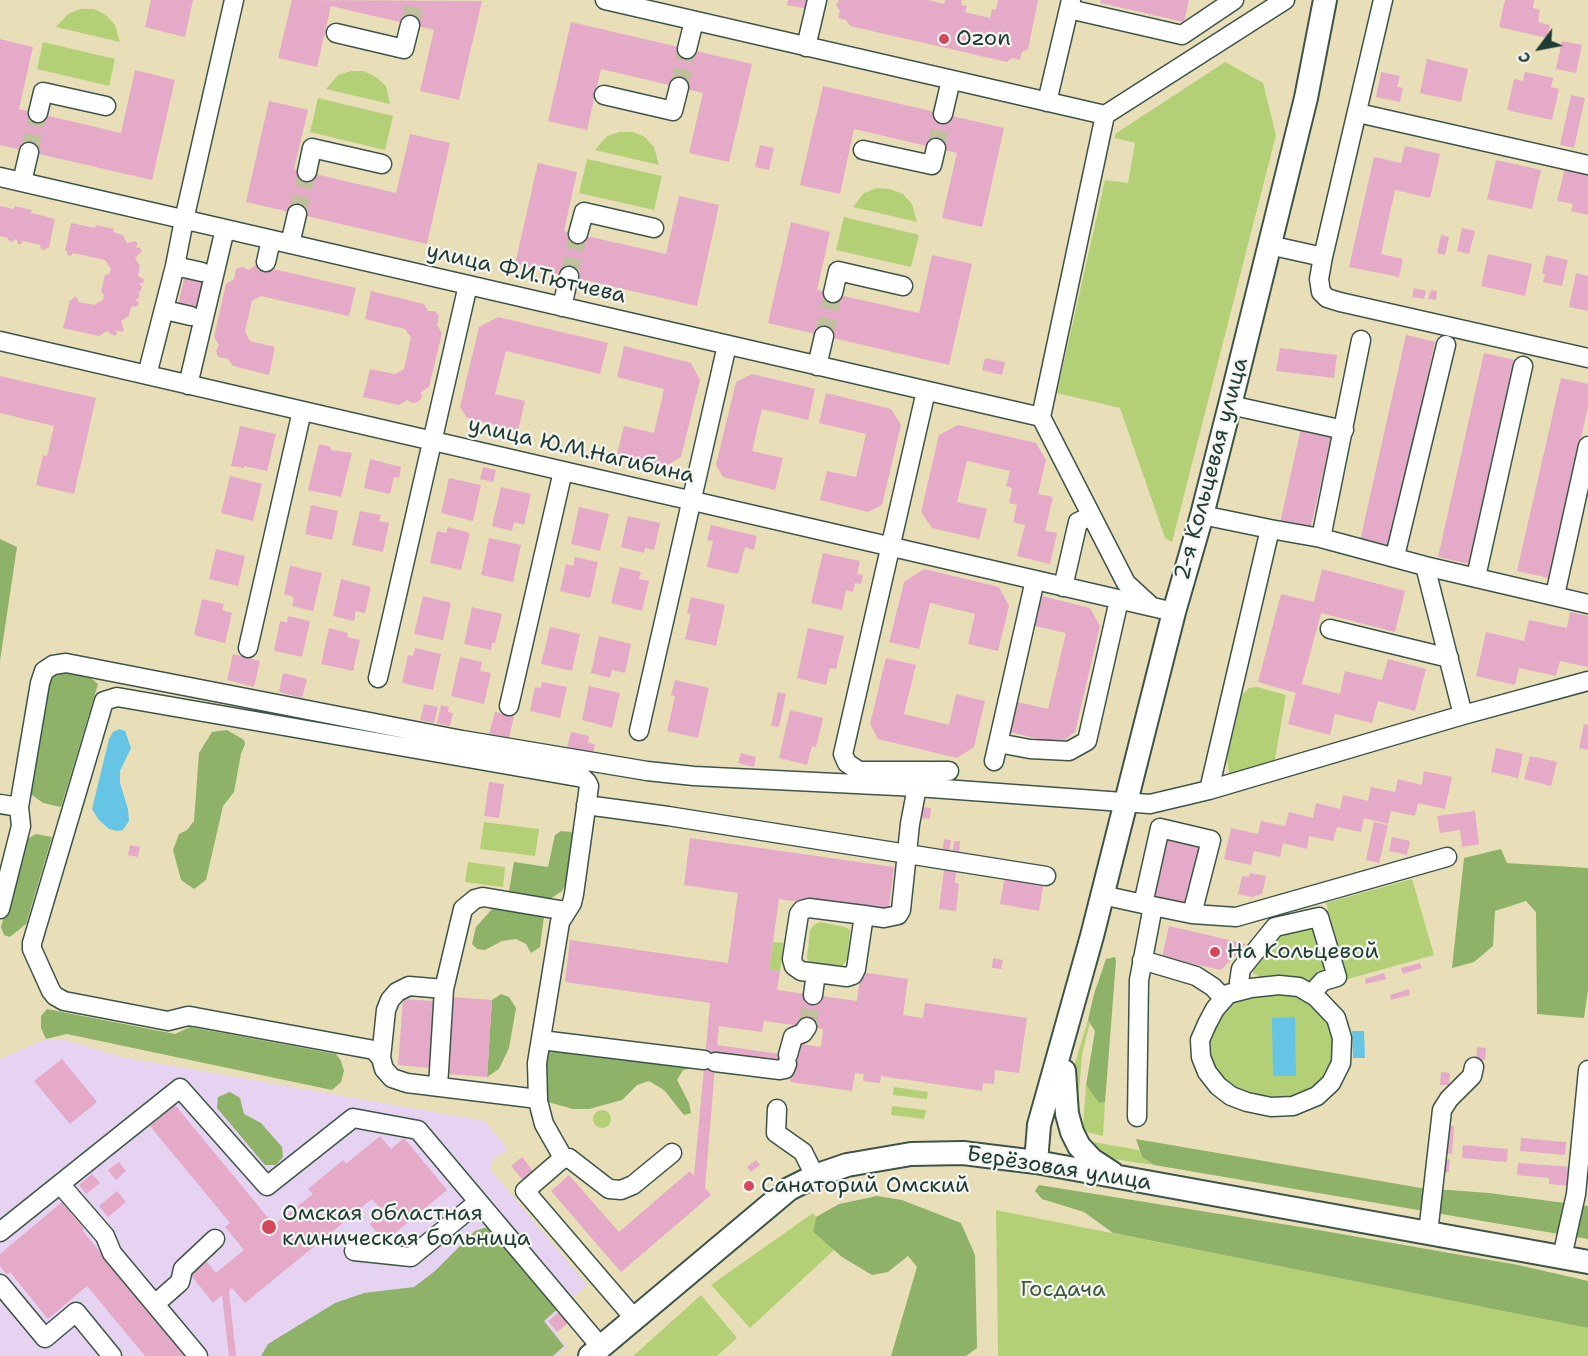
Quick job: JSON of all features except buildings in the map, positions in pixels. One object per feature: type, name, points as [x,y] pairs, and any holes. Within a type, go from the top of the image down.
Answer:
[{"type":"main road","name":"2-я Кольцевая улица","points":[[1036,1162],[1039,1125],[1092,936],[1174,612],[1230,405],[1306,98],[1325,0]]},
{"type":"main road","name":"2-я Кольцевая улица","points":[[1036,1162],[1051,1127],[1092,936]]},
{"type":"main road","points":[[1064,1071],[1065,1096],[1072,1132],[1092,1160],[1121,1178]]},
{"type":"main road","name":"Берёзовая улица","points":[[595,1351],[789,1189],[814,1176],[847,1165],[911,1154],[963,1153],[1036,1162],[1588,1262]]},
{"type":"street","points":[[147,375],[165,310],[234,0]]},
{"type":"street","points":[[605,0],[1105,115]]},
{"type":"street","points":[[806,46],[817,0]]},
{"type":"street","points":[[1047,102],[1070,5],[1182,35],[1233,0]]},
{"type":"street","points":[[1383,0],[1323,257],[1319,279],[1321,292],[1327,298],[1588,358]]},
{"type":"street","points":[[1152,607],[1126,583],[1041,417],[1105,115],[1281,1]]},
{"type":"street","points":[[687,49],[694,21]]},
{"type":"street","points":[[336,33],[404,49],[410,24]]},
{"type":"street","points":[[944,114],[951,80]]},
{"type":"street","points":[[604,95],[673,111],[679,87]]},
{"type":"street","points":[[38,113],[43,92],[106,106]]},
{"type":"street","points":[[1358,113],[1588,165]]},
{"type":"street","points":[[307,172],[312,148],[382,164]]},
{"type":"street","points":[[863,150],[932,165],[936,148]]},
{"type":"street","points":[[22,182],[29,152]]},
{"type":"street","name":"улица Ф.И.Тютчева","points":[[0,177],[1041,417]]},
{"type":"street","points":[[578,234],[584,212],[654,228]]},
{"type":"street","points":[[272,264],[297,214]]},
{"type":"street","points":[[188,385],[225,229]]},
{"type":"street","points":[[1269,245],[1323,257]]},
{"type":"street","points":[[175,266],[202,272]]},
{"type":"street","points":[[833,293],[838,271],[903,286]]},
{"type":"street","points":[[562,307],[569,276]]},
{"type":"street","points":[[378,678],[468,285]]},
{"type":"street","points":[[165,310],[191,316]]},
{"type":"street","points":[[817,366],[824,336]]},
{"type":"street","points":[[1321,538],[1361,340]]},
{"type":"street","name":"улица Ю.М.Нагибина","points":[[0,341],[1174,612]]},
{"type":"street","points":[[639,731],[727,345]]},
{"type":"street","points":[[1395,556],[1446,345]]},
{"type":"street","points":[[1476,577],[1523,366]]},
{"type":"street","points":[[926,391],[843,754],[847,763],[859,771],[950,771]]},
{"type":"street","points":[[1230,405],[1344,430]]},
{"type":"street","points":[[248,648],[302,411]]},
{"type":"street","points":[[1555,595],[1588,447]]},
{"type":"street","points":[[509,706],[563,471]]},
{"type":"street","points":[[1202,515],[1321,538],[1395,556],[1425,566],[1588,604]]},
{"type":"street","points":[[1063,587],[1078,522],[1092,516]]},
{"type":"street","points":[[1209,790],[1270,529]]},
{"type":"street","points":[[1425,566],[1463,715]]},
{"type":"street","points":[[994,761],[1035,580]]},
{"type":"street","points":[[998,743],[1030,749],[1069,752],[1087,741],[1119,600]]},
{"type":"street","points":[[1330,629],[1449,658]]},
{"type":"street","points":[[0,909],[21,826],[19,807],[44,671],[53,665],[66,663],[462,740],[647,771],[694,776],[917,787],[1150,804],[1209,790],[1463,715],[1588,681]]},
{"type":"street","points":[[381,1058],[374,1050],[195,1017],[188,1016],[168,1021],[64,1001],[51,991],[32,943],[104,701],[117,697],[583,778],[589,786],[574,894],[572,903],[560,922],[537,1063],[538,1099],[544,1124],[562,1159]]},
{"type":"street","points":[[864,915],[856,969],[853,975],[846,977],[801,971],[794,966],[792,959],[799,914],[809,908],[864,915],[884,918],[898,915],[901,910],[906,854],[917,787]]},
{"type":"street","points":[[0,804],[19,807]]},
{"type":"street","points":[[586,805],[1046,876]]},
{"type":"street","points":[[1137,1117],[1139,980],[1160,828],[1211,840],[1192,914]]},
{"type":"street","points":[[1102,895],[1192,914],[1236,917],[1447,857]]},
{"type":"street","points":[[438,1087],[444,989],[463,909],[468,903],[483,897],[566,911]]},
{"type":"street","points":[[1242,990],[1239,982],[1241,969],[1275,927],[1319,917],[1336,977],[1323,981],[1311,994]]},
{"type":"street","points":[[1142,960],[1196,976],[1213,987],[1224,999]]},
{"type":"street","points":[[813,995],[816,973]]},
{"type":"street","points":[[1279,985],[1299,987],[1311,994],[1336,1018],[1342,1038],[1341,1063],[1331,1083],[1317,1096],[1293,1106],[1271,1107],[1231,1096],[1218,1086],[1201,1057],[1200,1040],[1215,1009],[1224,999],[1228,994],[1242,990],[1279,985]]},
{"type":"street","points":[[444,989],[409,986],[397,992],[390,1000],[386,1010],[381,1058],[384,1069],[392,1078],[407,1083],[538,1099]]},
{"type":"street","points":[[541,1040],[780,1070],[785,1069],[792,1037],[803,1034],[807,1027]]},
{"type":"street","points":[[1428,1233],[1443,1110],[1449,1099],[1472,1076],[1474,1067]]},
{"type":"street","points":[[1562,1257],[1582,1195],[1588,1070]]},
{"type":"street","points":[[0,1232],[180,1088],[267,1186],[353,1118],[418,1130],[478,1202],[595,1351]]},
{"type":"street","points":[[777,1109],[776,1133],[803,1152],[814,1176]]},
{"type":"street","points":[[634,1318],[525,1191],[562,1159],[570,1158],[609,1189],[621,1190],[633,1185],[672,1153]]},
{"type":"street","points":[[60,1184],[105,1236],[112,1253],[198,1356]]},
{"type":"street","points":[[354,1251],[411,1257],[478,1202]]},
{"type":"street","points":[[154,1304],[180,1282],[183,1269],[215,1239]]},
{"type":"street","points":[[0,1284],[45,1338],[76,1312],[106,1352]]},
{"type":"shaded area","name":"Омская областная клиническая больница","points":[[46,1039],[61,1039],[122,1057],[484,1121],[508,1149],[493,1159],[490,1169],[587,1285],[548,1321],[567,1347],[556,1356],[0,1356],[0,1059]]},
{"type":"green space","points":[[80,9],[94,9],[106,15],[115,25],[120,42],[56,27],[68,14]]},
{"type":"green space","points":[[43,42],[115,59],[109,86],[37,69]]},
{"type":"green space","points":[[1225,62],[1263,83],[1276,135],[1172,542],[1165,538],[1120,408],[1057,393],[1105,180],[1128,183],[1135,143],[1115,138],[1115,134]]},
{"type":"green space","points":[[351,71],[364,71],[376,77],[386,86],[390,104],[326,89],[338,75]]},
{"type":"green space","points":[[318,98],[393,116],[385,150],[310,132]]},
{"type":"green space","points":[[620,132],[633,132],[645,137],[654,147],[659,165],[595,150],[607,136]]},
{"type":"green space","points":[[587,159],[662,176],[654,210],[579,193]]},
{"type":"green space","points":[[877,188],[890,189],[903,194],[912,204],[917,222],[853,207],[864,193]]},
{"type":"green space","points":[[844,217],[919,235],[911,267],[836,250]]},
{"type":"green space","points":[[0,539],[17,547],[0,661]]},
{"type":"green space","points":[[56,674],[90,677],[98,684],[61,807],[43,803],[32,795],[28,784],[49,679]]},
{"type":"green space","points":[[1257,687],[1286,695],[1274,765],[1232,777],[1229,774],[1227,759],[1242,695],[1249,688]]},
{"type":"green space","points":[[227,730],[244,740],[245,744],[234,792],[223,806],[206,880],[194,889],[181,880],[173,850],[179,834],[187,830],[194,821],[199,753],[212,732]]},
{"type":"green space","points":[[484,822],[539,829],[535,856],[480,849]]},
{"type":"green space","points":[[561,831],[571,832],[576,838],[569,879],[562,891],[550,899],[544,916],[540,947],[531,953],[526,944],[516,939],[502,941],[485,950],[477,949],[472,944],[476,927],[492,909],[502,906],[508,897],[514,862],[548,867],[555,835]]},
{"type":"green space","points":[[36,834],[52,837],[26,924],[10,937],[4,935],[1,927],[25,840]]},
{"type":"green space","points":[[1501,849],[1507,863],[1588,868],[1588,990],[1584,1018],[1537,1014],[1536,912],[1526,901],[1495,911],[1493,946],[1474,962],[1452,968],[1464,858]]},
{"type":"green space","points":[[468,862],[505,867],[503,887],[465,882]]},
{"type":"green space","points":[[1412,879],[1434,955],[1348,979],[1326,903]]},
{"type":"green space","points":[[820,922],[850,930],[847,960],[842,966],[812,963],[807,959],[810,930]]},
{"type":"green space","points":[[1306,925],[1313,929],[1325,961],[1322,973],[1314,980],[1303,982],[1263,978],[1254,974],[1250,968],[1274,936]]},
{"type":"green space","points":[[773,942],[784,943],[780,971],[769,970]]},
{"type":"green space","points":[[1115,957],[1105,1102],[1099,1103],[1086,1085],[1095,1031],[1088,1020],[1106,959]]},
{"type":"green space","points":[[1297,992],[1331,1020],[1336,1061],[1327,1079],[1292,1101],[1273,1102],[1234,1091],[1212,1069],[1206,1041],[1231,999],[1252,993]]},
{"type":"green space","points":[[501,994],[509,997],[516,1008],[509,1048],[499,1069],[487,1077],[492,1000]]},
{"type":"green space","points":[[47,1009],[175,1034],[190,1027],[336,1054],[344,1071],[341,1082],[332,1090],[67,1034],[46,1039],[41,1028],[41,1016]]},
{"type":"green space","points":[[1088,1020],[1090,1022],[1082,1055],[1077,1117],[1073,1082],[1075,1063]]},
{"type":"green space","points":[[548,1047],[697,1067],[683,1070],[677,1080],[689,1103],[691,1113],[684,1115],[664,1090],[649,1081],[637,1085],[622,1100],[589,1109],[573,1109],[548,1102],[543,1095],[543,1053]]},
{"type":"green space","points":[[1086,1085],[1099,1103],[1105,1102],[1103,1136],[1087,1132],[1083,1128]]},
{"type":"green space","points":[[894,1087],[928,1092],[927,1099],[893,1095]]},
{"type":"green space","points":[[230,1092],[240,1098],[244,1114],[261,1123],[282,1147],[283,1157],[276,1165],[265,1165],[217,1108],[218,1097]]},
{"type":"green space","points":[[892,1106],[926,1110],[924,1119],[891,1115]]},
{"type":"green space","points":[[602,1110],[608,1113],[611,1119],[608,1125],[602,1128],[596,1125],[593,1119],[596,1113]]},
{"type":"green space","points":[[1136,1139],[1421,1188],[1489,1193],[1588,1206],[1588,1239],[1154,1165],[1142,1157]]},
{"type":"green space","points":[[1082,1140],[1139,1150],[1142,1157],[1154,1165],[1107,1158]]},
{"type":"green space","points":[[1039,1185],[1307,1228],[1518,1265],[1588,1281],[1588,1328],[1113,1233],[1084,1212],[1042,1199],[1035,1191]]},
{"type":"green space","points":[[877,1196],[902,1200],[961,1223],[975,1255],[977,1348],[966,1356],[891,1356],[917,1267],[908,1256],[888,1272],[872,1275],[842,1257],[813,1232],[816,1217],[839,1204]]},
{"type":"green space","name":"Госдача","points":[[996,1210],[1588,1328],[1588,1356],[998,1356]]},
{"type":"green space","points":[[813,1213],[816,1217],[813,1232],[834,1250],[750,1328],[711,1285]]},
{"type":"green space","points":[[492,1228],[560,1307],[544,1321],[564,1346],[553,1356],[261,1356],[268,1344],[335,1303],[364,1293],[414,1287],[435,1271],[475,1231]]},
{"type":"green space","points":[[701,1295],[737,1338],[717,1356],[633,1356]]},
{"type":"water","points":[[119,729],[125,731],[131,748],[120,771],[120,783],[129,821],[123,830],[117,831],[109,829],[98,819],[92,809],[109,739],[113,732]]},
{"type":"water","points":[[1295,1017],[1296,1076],[1273,1076],[1272,1018]]},
{"type":"water","points":[[1352,1031],[1364,1031],[1365,1058],[1353,1058]]},
{"type":"tunnel","points":[[410,25],[415,0]]},
{"type":"tunnel","points":[[679,87],[687,49]]},
{"type":"tunnel","points":[[29,152],[38,113]]},
{"type":"tunnel","points":[[936,148],[943,114]]},
{"type":"tunnel","points":[[297,214],[307,172]]},
{"type":"tunnel","points":[[569,276],[578,234]]},
{"type":"tunnel","points":[[824,336],[833,293]]},
{"type":"tunnel","points":[[807,1027],[813,995]]},
{"type":"place","name":"Ozon","points":[[944,39]]},
{"type":"place","name":"На Кольцевой","points":[[1215,952]]},
{"type":"place","name":"Санаторий Омский","points":[[749,1186]]},
{"type":"place","name":"Омская областная клиническая больница","points":[[269,1227]]}]
